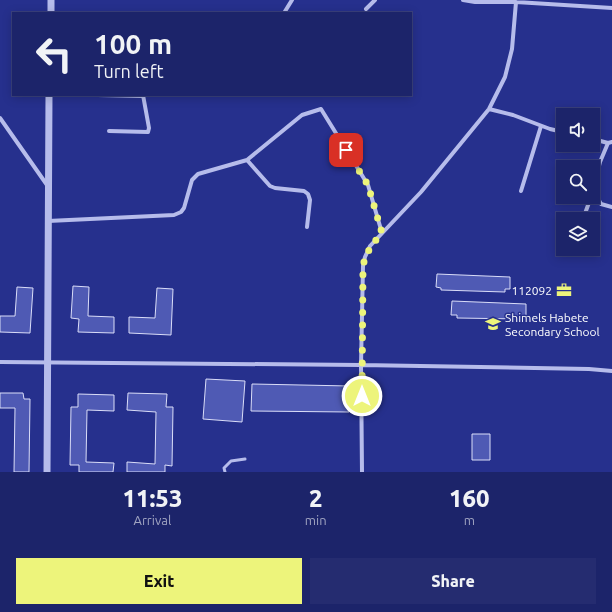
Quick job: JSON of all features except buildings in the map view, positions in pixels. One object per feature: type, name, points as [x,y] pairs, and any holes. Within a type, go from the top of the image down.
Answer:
[{"type":"street","points":[[51,0],[51,12]]},
{"type":"street","points":[[285,12],[292,0]]},
{"type":"street","points":[[366,9],[375,0]]},
{"type":"street","points":[[463,0],[475,2],[516,2],[612,8]]},
{"type":"street","points":[[362,472],[361,365],[363,266],[365,257],[370,246],[421,192],[490,109],[507,70],[512,49],[516,2]]},
{"type":"street","points":[[47,472],[48,185],[50,96]]},
{"type":"street","points":[[109,131],[148,132],[149,128],[143,96]]},
{"type":"street","points":[[48,221],[174,214],[181,212],[184,208],[192,180],[198,174],[247,160],[302,115],[321,109],[368,185],[382,233]]},
{"type":"street","points":[[490,109],[513,115],[556,130]]},
{"type":"street","points":[[0,118],[48,185]]},
{"type":"street","points":[[521,191],[541,126]]},
{"type":"street","points":[[600,140],[610,142],[600,162]]},
{"type":"street","points":[[247,160],[270,186],[275,188],[304,191],[308,194],[310,200],[307,227]]},
{"type":"street","points":[[600,202],[601,204],[612,207]]},
{"type":"street","points":[[0,362],[361,365],[589,369],[612,371]]},
{"type":"lane","points":[[224,472],[224,468],[231,461],[246,460]]},
{"type":"place","name":"112092","points":[[564,290]]},
{"type":"place","name":"Shimels Habete Secondary School","points":[[493,324]]},
{"type":"route","points":[[346,150],[368,185],[382,233],[370,246],[363,266],[361,365],[362,396]]}]
